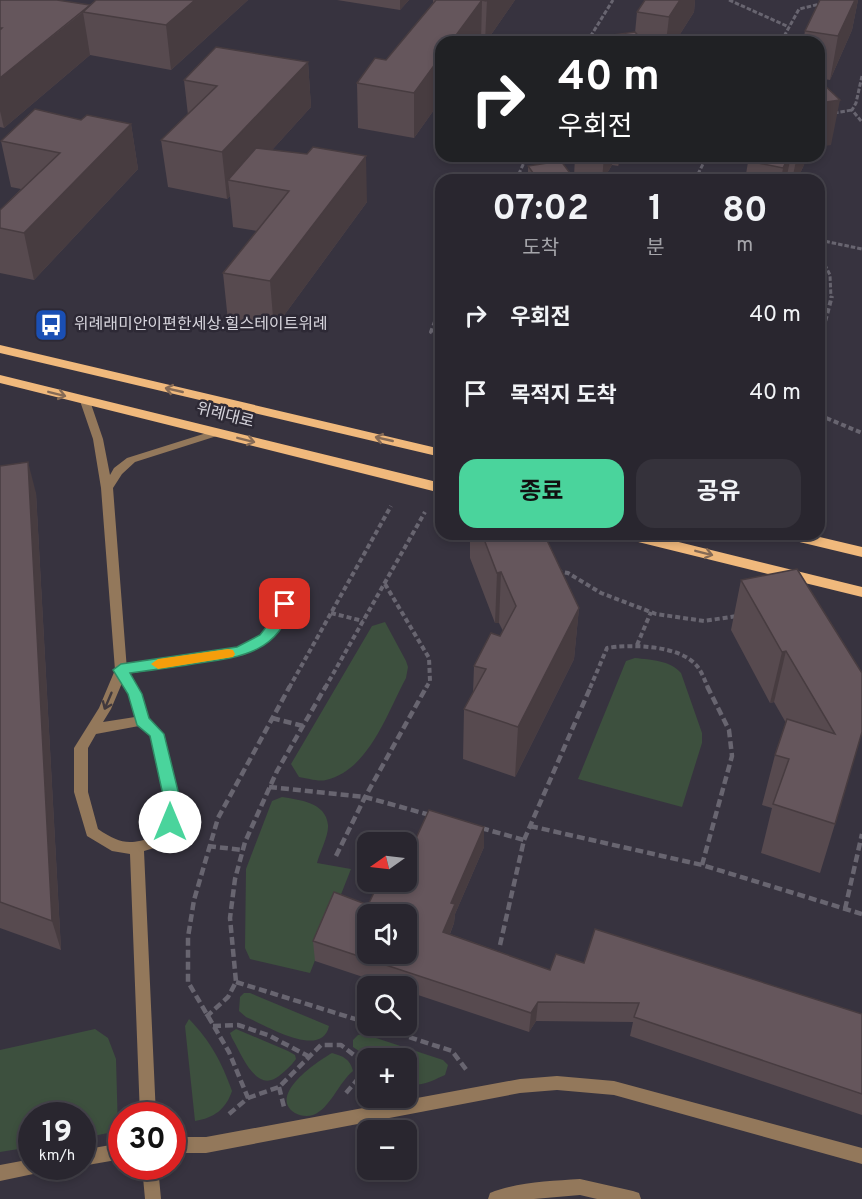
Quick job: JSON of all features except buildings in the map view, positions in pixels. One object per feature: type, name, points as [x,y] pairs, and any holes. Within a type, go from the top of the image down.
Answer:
[{"type":"main road","name":"위례대로","points":[[0,349],[435,452]]},
{"type":"main road","name":"위례대로","points":[[0,380],[435,487]]},
{"type":"main road","points":[[650,540],[862,592]]},
{"type":"main road","points":[[812,540],[862,552]]},
{"type":"street","points":[[86,401],[98,439],[107,488],[121,670],[135,694],[142,721],[157,734],[171,795],[170,822],[159,841],[130,849],[112,846],[92,832],[81,792],[81,748],[105,709],[121,670]]},
{"type":"street","points":[[107,488],[118,471],[131,460],[216,433]]},
{"type":"street","points":[[121,670],[240,652],[265,638],[281,619],[285,604],[283,590]]},
{"type":"street","points":[[92,730],[142,721]]},
{"type":"street","points":[[137,848],[147,1102]]},
{"type":"street","points":[[186,1145],[206,1144],[483,1093],[557,1083],[614,1088],[862,1156]]},
{"type":"street","points":[[0,1173],[18,1170]]},
{"type":"street","points":[[151,1180],[153,1199]]},
{"type":"street","points":[[496,1199],[533,1191],[580,1186],[633,1199]]},
{"type":"path","points":[[591,36],[613,0]]},
{"type":"path","points":[[729,0],[789,27]]},
{"type":"path","points":[[784,36],[799,9],[822,4],[824,0]]},
{"type":"path","points":[[826,113],[852,110],[856,103],[862,76]]},
{"type":"path","points":[[852,110],[862,122]]},
{"type":"path","points":[[825,241],[862,249]]},
{"type":"path","points":[[825,265],[830,275],[832,296],[825,322]]},
{"type":"path","points":[[435,322],[431,332],[435,334]]},
{"type":"path","points":[[825,418],[862,433]]},
{"type":"path","points":[[248,1098],[229,1052],[206,1017],[188,982],[188,937],[192,910],[208,846],[218,818],[390,506]]},
{"type":"path","points":[[206,1017],[229,997],[236,982],[230,931],[231,893],[242,850],[256,812],[425,512]]},
{"type":"path","points":[[547,570],[568,573],[602,593],[651,612],[704,621],[747,615]]},
{"type":"path","points":[[336,856],[365,797],[430,681],[429,658],[384,583]]},
{"type":"path","points":[[637,645],[651,612]]},
{"type":"path","points":[[331,613],[363,621]]},
{"type":"path","points":[[500,945],[524,840],[607,648],[637,645],[690,660],[697,666],[729,730],[732,756],[702,864]]},
{"type":"path","points":[[272,718],[303,726]]},
{"type":"path","points":[[269,787],[365,797],[433,815]]},
{"type":"path","points":[[530,826],[702,864],[862,914]]},
{"type":"path","points":[[478,828],[524,840]]},
{"type":"path","points":[[845,909],[862,834]]},
{"type":"path","points":[[208,846],[242,850]]},
{"type":"path","points":[[236,982],[357,1020]]},
{"type":"path","points":[[213,1026],[238,1024],[268,1035],[308,1056]]},
{"type":"path","points":[[406,1036],[452,1051],[483,1093]]},
{"type":"path","points":[[206,1144],[210,1131],[248,1098],[279,1087],[321,1045],[340,1045],[357,1058]]},
{"type":"green space","points":[[385,622],[408,667],[406,678],[384,723],[365,753],[341,774],[326,780],[299,777],[291,764],[372,626]]},
{"type":"green space","points":[[635,658],[666,663],[681,673],[702,733],[702,743],[682,807],[578,779],[626,661]]},
{"type":"green space","points":[[282,797],[311,804],[322,811],[326,817],[327,834],[317,863],[351,869],[310,973],[250,959],[245,948],[246,869],[272,801]]},
{"type":"green space","points":[[244,993],[250,993],[329,1026],[324,1036],[316,1040],[305,1040],[279,1032],[246,1017],[239,1011],[240,997]]},
{"type":"green space","points":[[189,1019],[215,1052],[232,1091],[223,1108],[208,1118],[195,1121],[185,1026]]},
{"type":"green space","points":[[95,1029],[108,1038],[116,1059],[117,1102],[108,1102],[108,1133],[96,1135],[96,1102],[18,1102],[18,1149],[0,1152],[0,1050]]},
{"type":"green space","points":[[236,1029],[288,1051],[295,1055],[296,1059],[279,1076],[271,1080],[263,1080],[251,1070],[240,1054],[230,1033]]},
{"type":"green space","points":[[357,1036],[370,1036],[407,1048],[357,1050],[353,1047],[353,1040]]},
{"type":"green space","points":[[417,1051],[443,1060],[448,1065],[445,1075],[417,1085]]},
{"type":"green space","points":[[332,1053],[346,1059],[353,1071],[319,1112],[308,1116],[295,1113],[288,1106],[287,1097],[291,1088],[316,1063]]},
{"type":"slow traffic","points":[[158,664],[228,654]]},
{"type":"place","name":"위례래미안이편한세상.힐스테이트위례","points":[[51,325]]},
{"type":"route","points":[[170,822],[171,795],[157,734],[142,721],[135,694],[121,670],[240,652],[265,638],[281,619],[285,604]]}]
